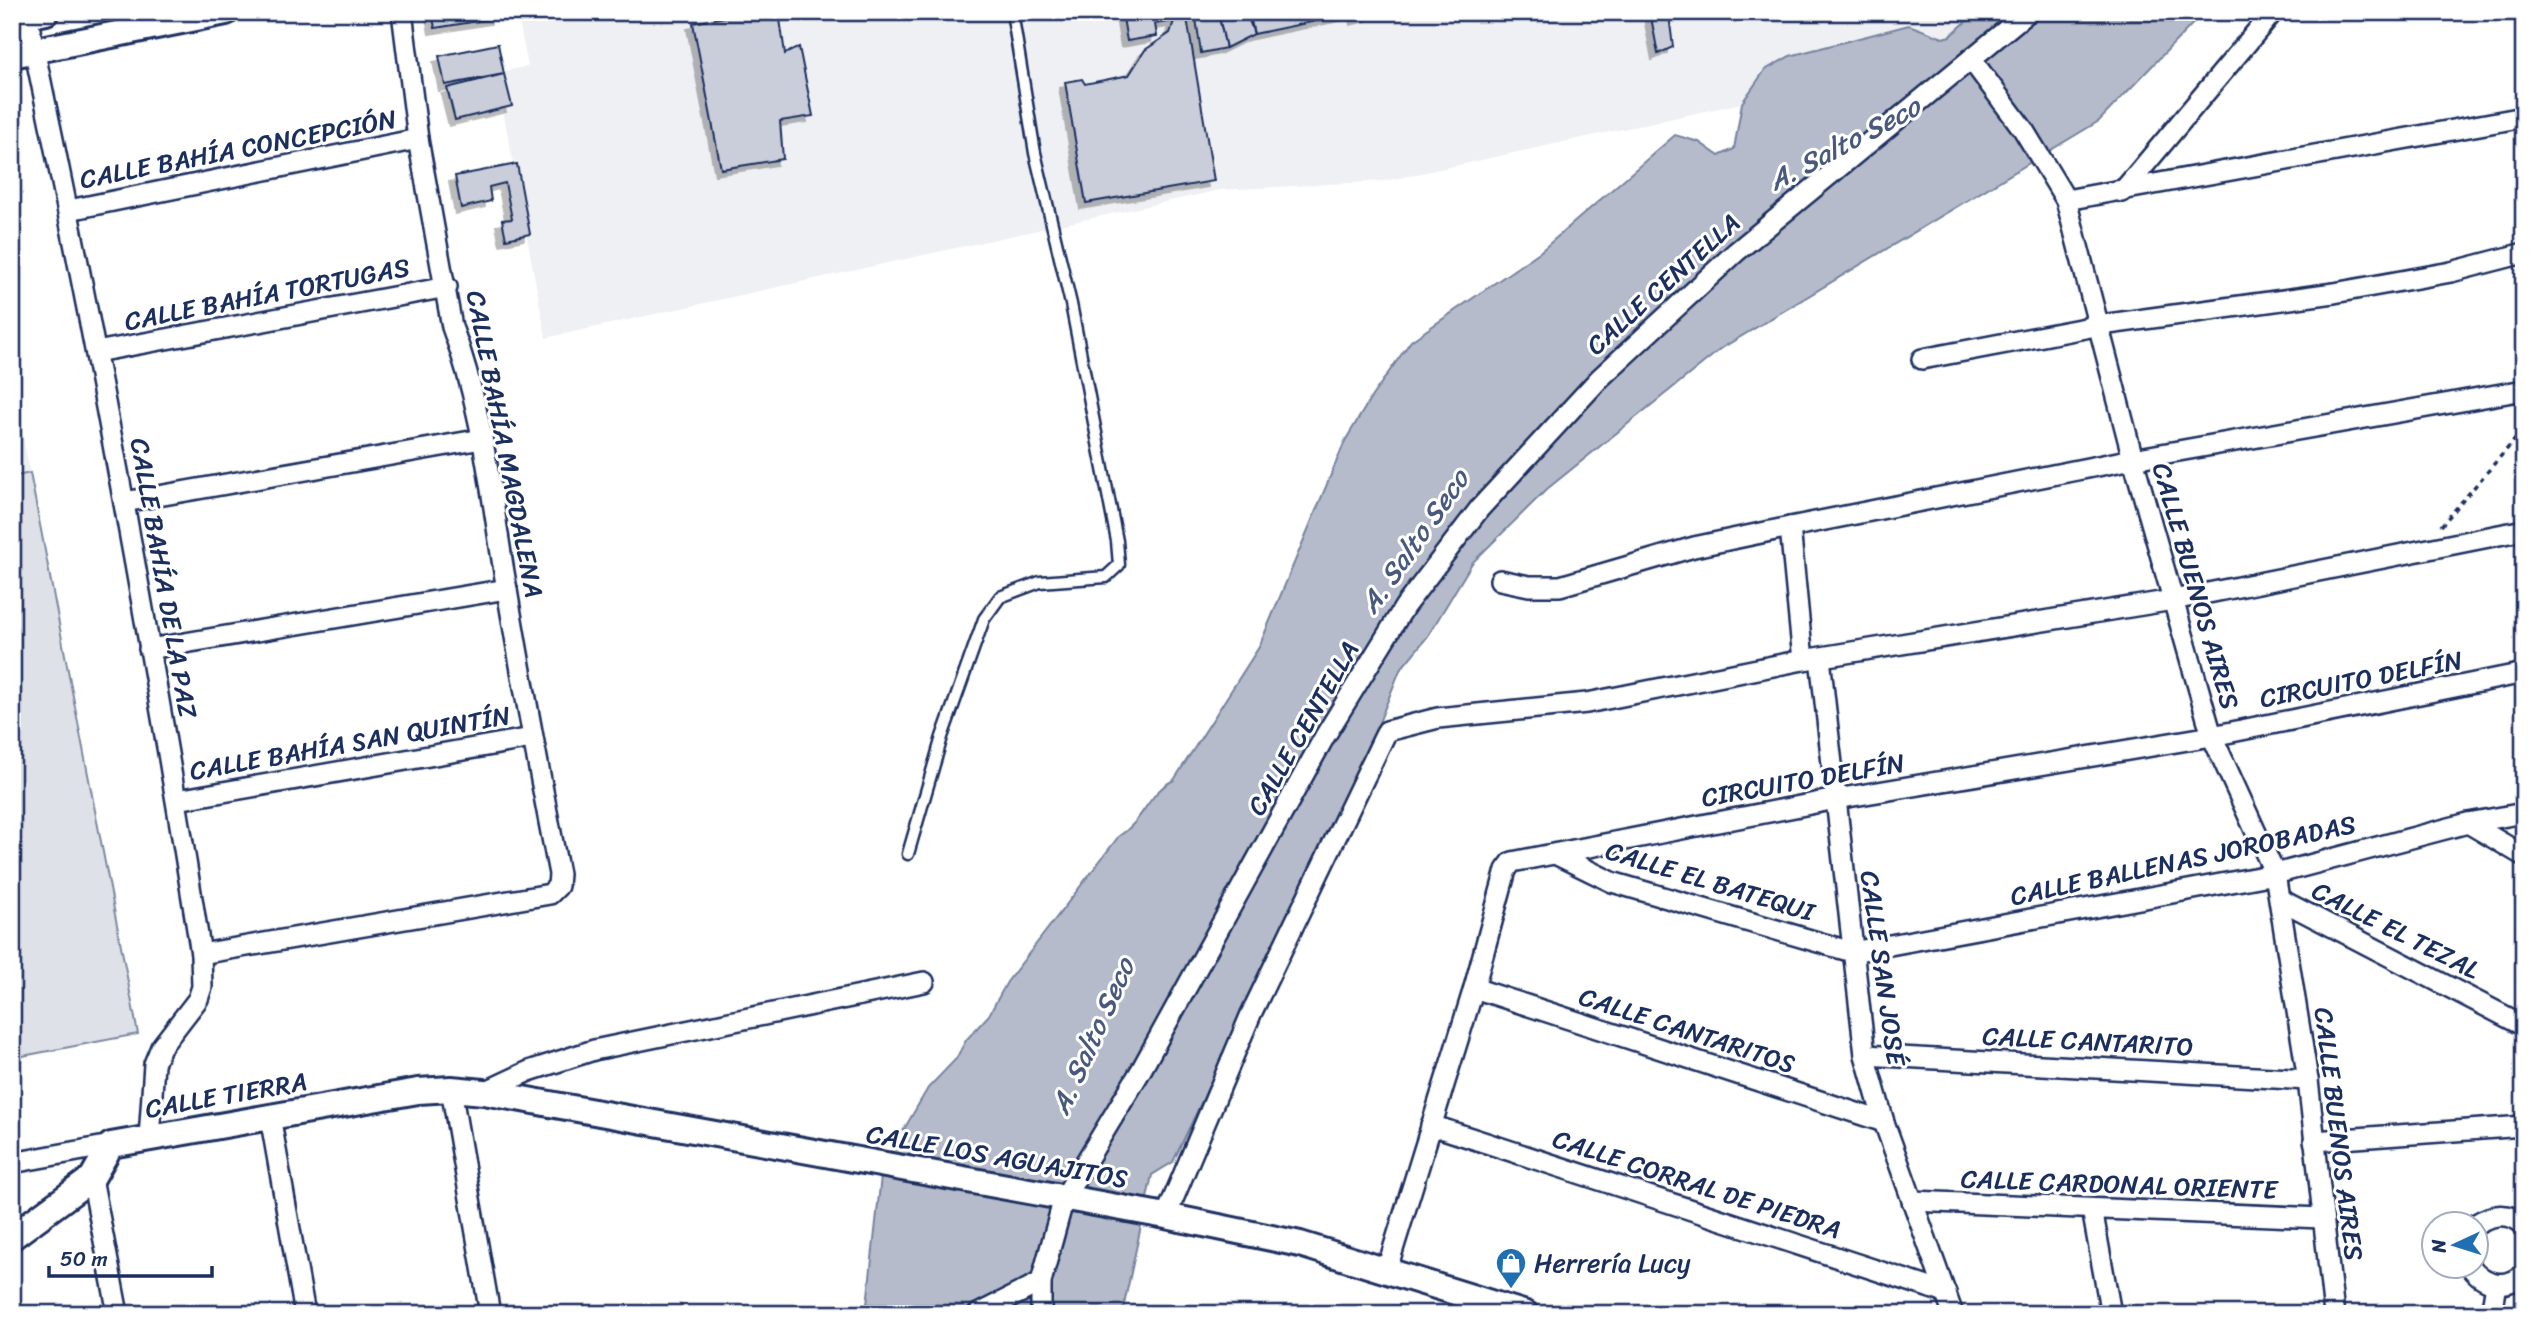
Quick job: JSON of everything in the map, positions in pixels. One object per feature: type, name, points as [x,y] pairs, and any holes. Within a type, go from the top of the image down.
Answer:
[{"type":"street","points":[[23,53],[226,12]]},
{"type":"street","name":"CALLE BAHÍA MAGDALENA","points":[[201,954],[550,894],[558,886],[559,874],[532,738],[482,439],[463,356],[452,327],[447,287],[418,139],[402,12]]},
{"type":"street","name":"CALLE CENTELLA","points":[[1041,1314],[1041,1282],[1064,1198],[1140,1072],[1325,736],[1405,606],[1480,508],[1600,378],[1736,252],[2028,12]]},
{"type":"street","points":[[2122,192],[2273,12]]},
{"type":"street","name":"CALLE BAHÍA DE LA PAZ","points":[[28,15],[23,53],[69,209],[177,800],[201,954],[202,987],[198,999],[161,1047],[154,1064],[149,1139]]},
{"type":"street","name":"CALLE BUENOS AIRES","points":[[1971,59],[2023,129],[2066,200],[2101,325],[2133,459],[2212,736],[2275,874],[2308,1080],[2334,1314]]},
{"type":"street","points":[[2066,200],[2122,192],[2524,117]]},
{"type":"street","name":"CALLE BAHÍA CONCEPCIÓN","points":[[69,209],[418,139]]},
{"type":"street","points":[[1922,359],[2101,325],[2334,293],[2451,272],[2524,253]]},
{"type":"street","name":"CALLE BAHÍA TORTUGAS","points":[[96,352],[447,287]]},
{"type":"street","points":[[1500,580],[1530,586],[1560,586],[1694,547],[1790,527],[2133,459],[2524,390]]},
{"type":"street","points":[[124,502],[482,439]]},
{"type":"street","name":"CALLE SAN JOSÉ","points":[[1790,527],[1836,799],[1865,1055],[1884,1122],[1953,1314]]},
{"type":"street","points":[[1166,1216],[1251,1014],[1387,731],[1438,718],[1587,703],[1811,659],[2173,600],[2524,530]]},
{"type":"street","points":[[149,649],[507,589]]},
{"type":"street","name":"CIRCUITO DELFÍN","points":[[1387,1269],[1474,988],[1506,870],[1512,862],[1836,799],[2212,736],[2524,673]]},
{"type":"street","name":"CALLE BAHÍA SAN QUINTÍN","points":[[177,800],[532,738]]},
{"type":"street","name":"CALLE BALLENAS JOROBADAS","points":[[1852,952],[2275,874],[2468,823],[2524,813]]},
{"type":"street","points":[[2468,823],[2524,856]]},
{"type":"street","name":"CALLE EL BATEQUI","points":[[1555,854],[1612,882],[1852,952]]},
{"type":"street","name":"CALLE EL TEZAL","points":[[2281,900],[2524,1026]]},
{"type":"street","points":[[484,1092],[529,1071],[594,1050],[923,982]]},
{"type":"street","name":"CALLE CANTARITOS","points":[[1474,988],[1884,1122]]},
{"type":"street","name":"CALLE CANTARITO","points":[[1865,1055],[2308,1080]]},
{"type":"street","points":[[451,1088],[490,1314]]},
{"type":"street","name":"CALLE LOS AGUAJITOS","points":[[451,1088],[1166,1216],[1300,1244],[1387,1269],[1486,1308],[1526,1314]]},
{"type":"street","name":"CALLE TIERRA","points":[[12,1163],[270,1115],[451,1088]]},
{"type":"street","points":[[270,1115],[305,1314]]},
{"type":"street","name":"CALLE CORRAL DE PIEDRA","points":[[1431,1125],[1946,1293]]},
{"type":"street","points":[[2314,1141],[2524,1126]]},
{"type":"street","points":[[12,1237],[92,1178],[111,1145]]},
{"type":"street","points":[[92,1178],[118,1314]]},
{"type":"street","name":"CALLE CARDONAL ORIENTE","points":[[1912,1201],[2323,1219]]},
{"type":"street","points":[[2092,1209],[2111,1314]]},
{"type":"street","points":[[2490,1218],[2497,1215],[2509,1216],[2524,1225]]},
{"type":"street","points":[[2484,1280],[2496,1284],[2508,1283],[2524,1274]]},
{"type":"street","points":[[978,1314],[1041,1282]]},
{"type":"street","points":[[2491,1314],[2496,1284]]},
{"type":"lane","points":[[908,854],[942,737],[984,619],[1000,597],[1040,582],[1106,577],[1119,565],[1117,541],[1071,304],[1035,153],[1012,12]]},
{"type":"path","points":[[2419,552],[2524,429]]},
{"type":"shaded area","points":[[517,12],[1977,12],[1950,36],[1943,38],[1909,25],[1815,49],[1752,87],[1742,103],[1385,181],[1220,190],[546,338],[496,73],[528,66]]},
{"type":"shaded area","points":[[12,378],[30,473],[12,477]]},
{"type":"shaded area","points":[[30,473],[138,1034],[12,1058],[12,477]]},
{"type":"water","name":"A. Salto Seco","points":[[1977,12],[2204,12],[2099,121],[1722,348],[1547,489],[1472,563],[1428,636],[1400,670],[1366,755],[1173,1162],[1152,1175],[1122,1314],[866,1314],[882,1167],[928,1088],[956,1059],[966,1040],[989,1015],[1007,982],[1119,836],[1134,823],[1158,792],[1174,780],[1259,647],[1345,441],[1372,396],[1411,341],[1541,251],[1675,135],[1699,142],[1719,156],[1734,149],[1742,103],[1765,70],[1790,56],[1909,25],[1943,38],[1950,36]]},
{"type":"building","points":[[432,12],[496,12],[497,18],[435,28]]},
{"type":"building","points":[[751,12],[779,12],[785,54],[799,47],[813,116],[780,121],[783,159],[721,169],[693,23]]},
{"type":"building","points":[[779,12],[800,12],[800,13],[779,16]]},
{"type":"building","points":[[1122,12],[1186,12],[1214,181],[1086,203],[1065,82],[1082,79],[1085,84],[1129,75],[1145,50],[1170,33],[1174,21],[1155,24],[1157,36],[1127,41]]},
{"type":"building","points":[[1195,12],[1218,12],[1226,48],[1201,53]]},
{"type":"building","points":[[1218,12],[1246,12],[1254,34],[1226,48]]},
{"type":"building","points":[[1249,12],[1371,12],[1372,15],[1356,19],[1355,13],[1254,34]]},
{"type":"building","points":[[1650,12],[1677,12],[1669,15],[1673,47],[1658,54]]},
{"type":"building","points":[[498,44],[504,74],[445,85],[439,56]]},
{"type":"building","points":[[504,74],[512,106],[455,120],[447,88]]},
{"type":"building","points":[[517,164],[530,234],[506,239],[502,220],[512,219],[505,183],[489,187],[491,201],[461,208],[455,176]]},
{"type":"place","name":"Herrería Lucy","points":[[1511,1290]]}]
